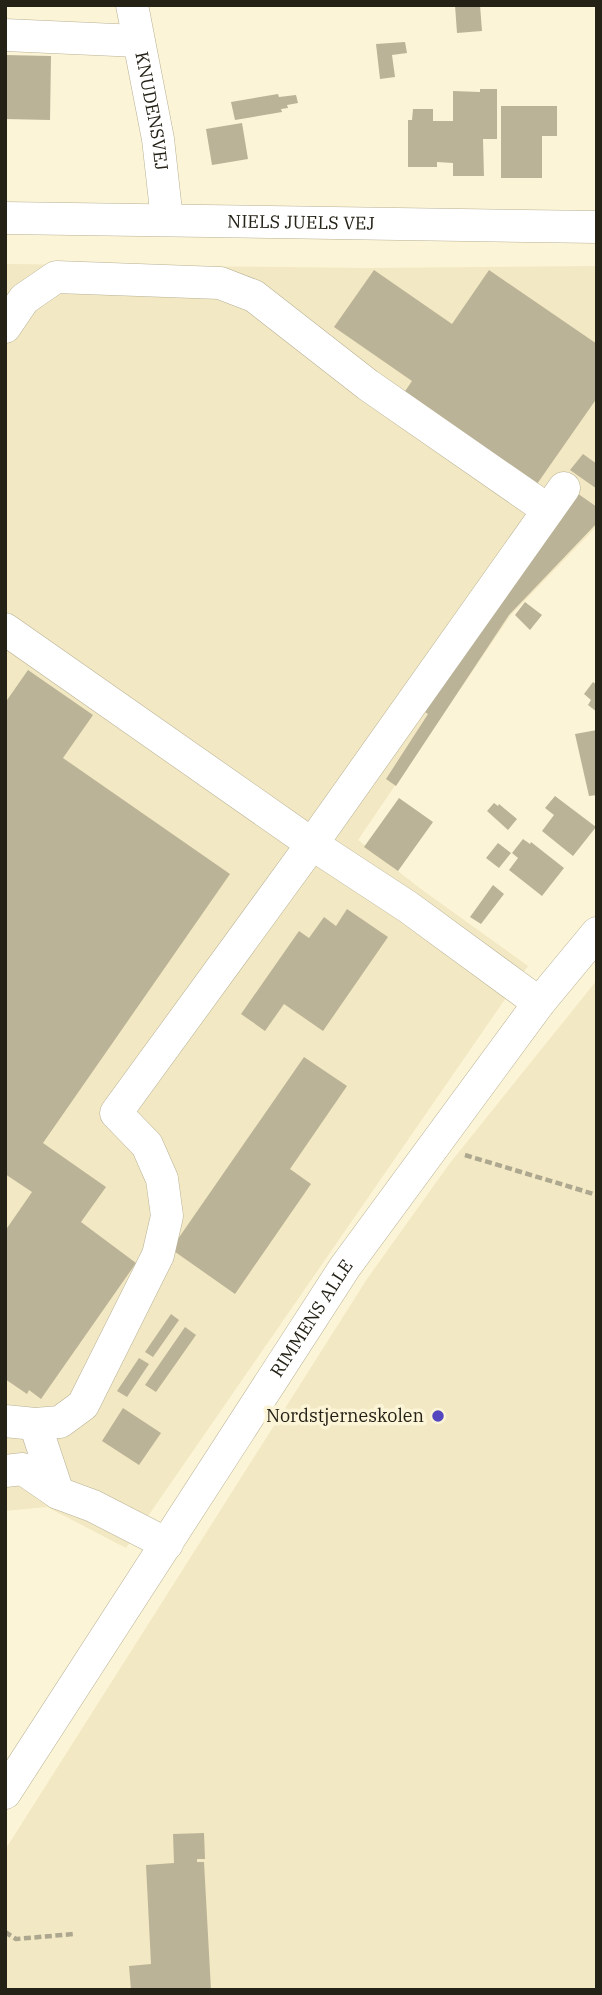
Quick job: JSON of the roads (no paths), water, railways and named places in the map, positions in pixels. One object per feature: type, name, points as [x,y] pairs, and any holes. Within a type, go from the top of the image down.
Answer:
[{"type":"street","name":"KNUDENSVEJ","points":[[132,5],[158,139],[167,220]]},
{"type":"street","points":[[5,35],[138,41]]},
{"type":"street","name":"NIELS JUELS VEJ","points":[[5,218],[597,227]]},
{"type":"street","points":[[5,327],[24,299],[56,277],[220,283],[254,296],[368,385],[556,499],[312,844],[116,1113],[147,1145],[162,1180],[167,1216],[158,1255],[83,1405],[60,1422],[20,1422],[58,1493]]},
{"type":"street","points":[[5,629],[312,844],[408,907],[539,1003]]},
{"type":"street","name":"RIMMENS ALLE","points":[[5,1793],[345,1267],[539,1003],[597,933]]},
{"type":"street","points":[[5,1471],[23,1469],[58,1493],[93,1506],[167,1544]]},
{"type":"place","name":"Nordstjerneskolen","points":[[438,1416]]}]
